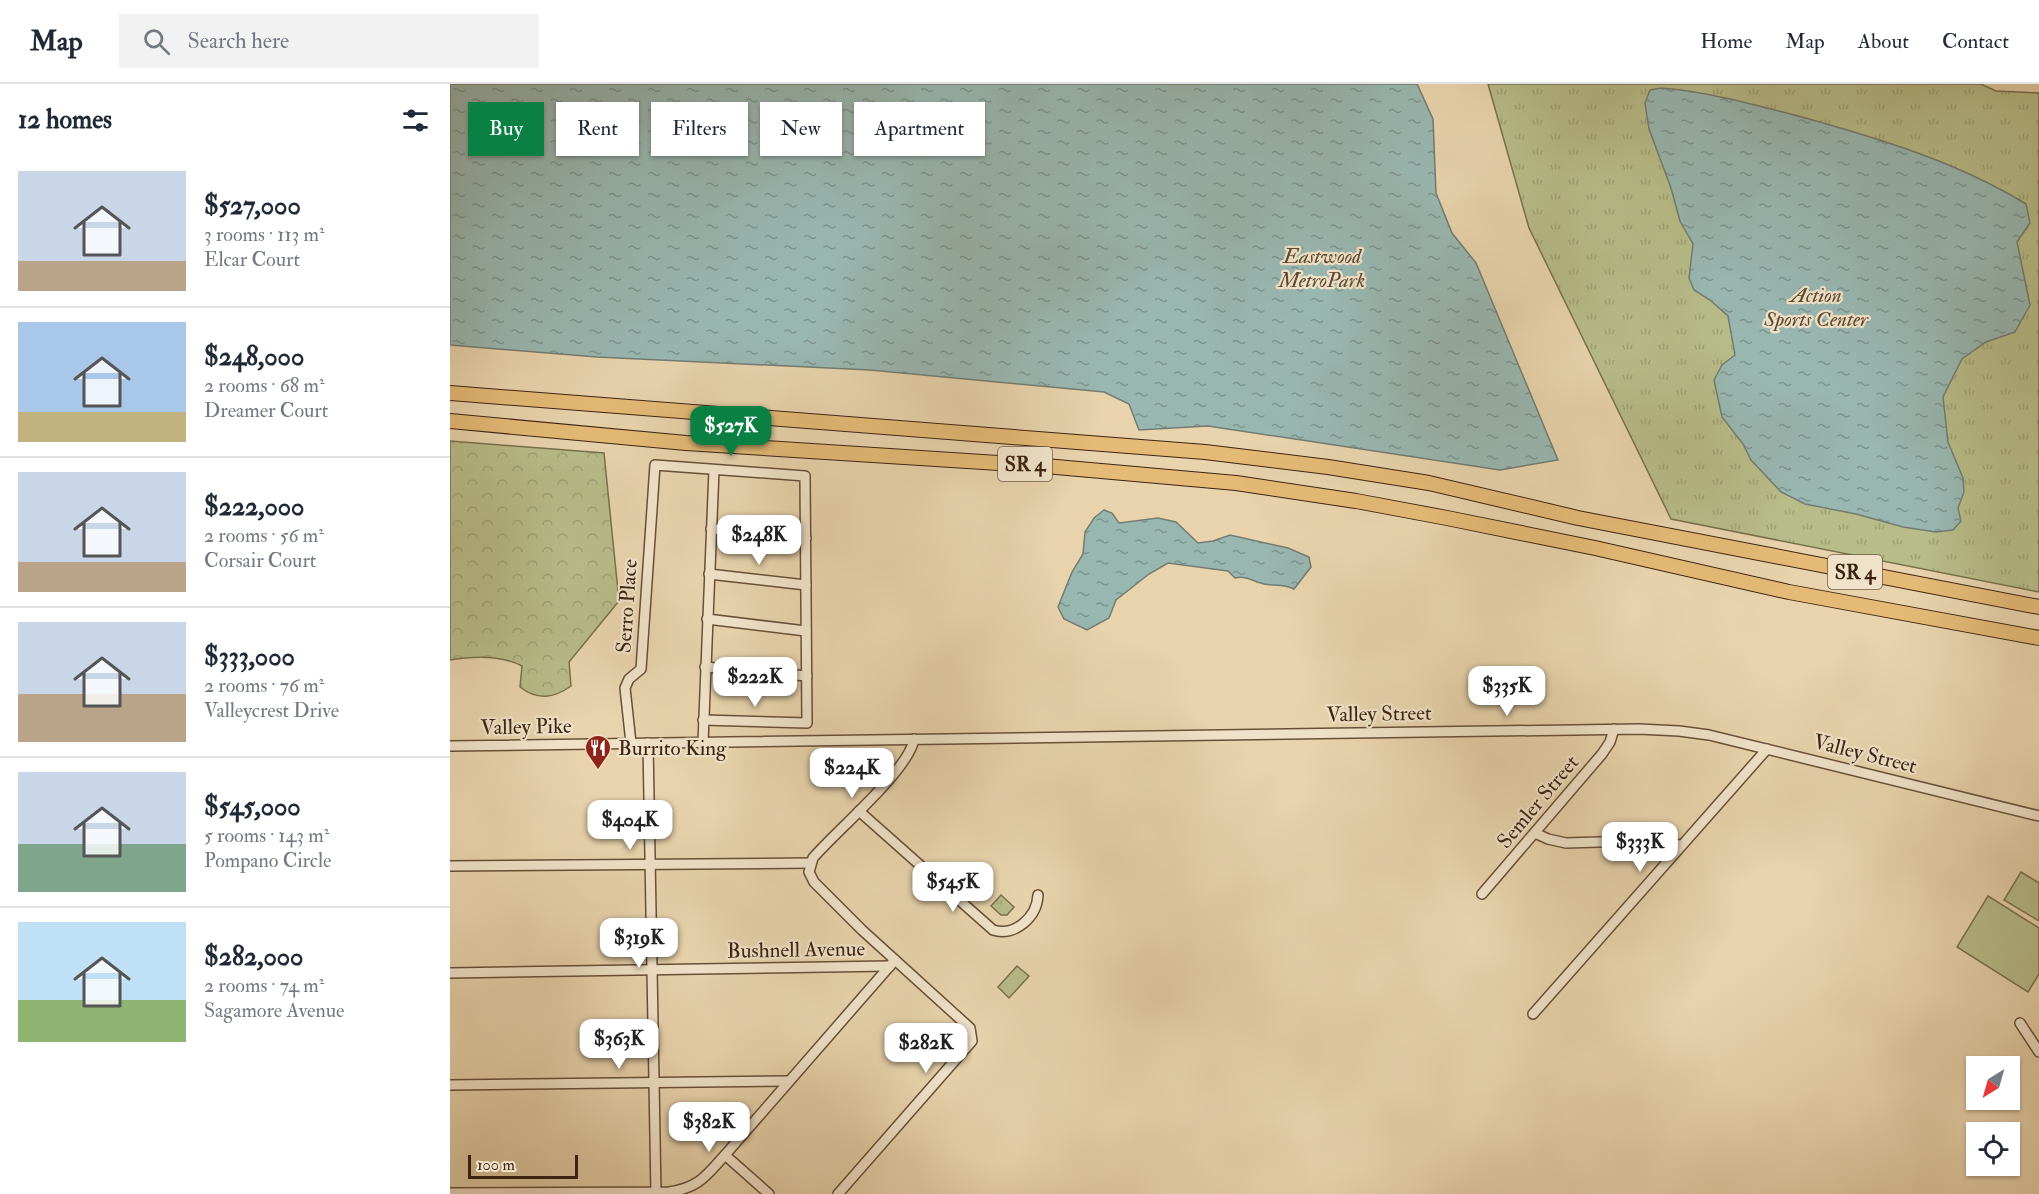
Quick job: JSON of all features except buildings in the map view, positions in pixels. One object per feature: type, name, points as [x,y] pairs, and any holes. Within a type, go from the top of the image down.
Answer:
[{"type":"highway","name":"SR 4","points":[[450,393],[1205,452],[1328,467],[1429,483],[1578,518],[2039,607]]},
{"type":"highway","name":"SR 4","points":[[450,421],[686,443],[1045,466],[1236,483],[1356,501],[1447,518],[1789,592],[2039,638]]},
{"type":"street","name":"Serro Place","points":[[631,743],[625,688],[629,679],[641,669],[655,465],[714,470]]},
{"type":"street","points":[[703,720],[807,723],[805,476],[714,470],[705,667],[703,720],[703,742]]},
{"type":"street","points":[[711,529],[806,538]]},
{"type":"street","points":[[709,574],[806,585]]},
{"type":"street","points":[[707,619],[806,631]]},
{"type":"street","points":[[705,667],[807,676]]},
{"type":"street","name":"Valley Street","points":[[962,738],[1614,729],[1697,733],[2039,816]]},
{"type":"street","name":"Semler Street","points":[[1482,894],[1602,754],[1611,742],[1614,729]]},
{"type":"street","name":"Valley Pike","points":[[450,746],[962,738]]},
{"type":"street","points":[[838,1194],[972,1041],[970,1028],[893,963],[814,882],[809,872],[810,863],[817,852],[859,811],[911,752],[914,739]]},
{"type":"street","points":[[648,742],[656,1193]]},
{"type":"street","points":[[1533,1014],[1767,749]]},
{"type":"street","points":[[859,811],[993,930],[1011,931],[1024,923],[1035,909],[1038,895]]},
{"type":"street","points":[[1535,833],[1566,843],[1665,840],[1681,846]]},
{"type":"street","points":[[450,866],[810,863]]},
{"type":"street","points":[[450,1193],[656,1193],[682,1191],[697,1184],[893,963]]},
{"type":"street","name":"Bushnell Avenue","points":[[450,973],[893,963]]},
{"type":"street","points":[[2020,1023],[2039,1052]]},
{"type":"street","points":[[450,1085],[789,1081]]},
{"type":"street","points":[[725,1155],[770,1194]]},
{"type":"green space","name":"Action Sports Center","points":[[1488,84],[1981,84],[1996,91],[2039,93],[2039,592],[1671,519],[1529,228]]},
{"type":"green space","points":[[450,441],[604,453],[619,601],[569,662],[571,686],[558,693],[540,696],[520,687],[522,666],[514,662],[487,657],[450,660]]},
{"type":"green space","points":[[2021,872],[2039,883],[2039,921],[2004,900]]},
{"type":"green space","points":[[1001,895],[1014,907],[1007,915],[1001,915],[991,906]]},
{"type":"green space","points":[[1988,896],[2039,928],[2039,974],[2028,992],[1957,947]]},
{"type":"green space","points":[[1017,966],[1029,976],[1009,998],[998,987]]},
{"type":"water","name":"Eastwood MetroPark","points":[[450,84],[1417,84],[1433,119],[1436,193],[1452,233],[1476,263],[1558,460],[1500,470],[1208,426],[1139,430],[1129,404],[1104,392],[870,370],[597,357],[450,345]]},
{"type":"water","points":[[1661,88],[1735,100],[1865,135],[1974,176],[2026,204],[2030,223],[2017,242],[2030,305],[2015,332],[1986,342],[1962,359],[1943,397],[1948,442],[1963,478],[1964,492],[1958,508],[1961,521],[1953,530],[1936,532],[1903,527],[1856,514],[1805,504],[1781,492],[1751,460],[1743,444],[1722,417],[1714,380],[1722,365],[1735,355],[1728,316],[1694,290],[1689,278],[1693,244],[1680,221],[1671,188],[1649,129],[1645,103],[1650,90]]},
{"type":"water","points":[[1104,510],[1112,513],[1119,523],[1158,518],[1176,522],[1198,543],[1230,535],[1288,548],[1309,557],[1311,567],[1294,589],[1264,584],[1246,578],[1235,578],[1228,571],[1168,563],[1149,574],[1116,600],[1109,618],[1087,630],[1064,619],[1058,607],[1072,572],[1083,554],[1085,532],[1094,518]]},
{"type":"place","name":"Burrito King","points":[[598,771]]}]
